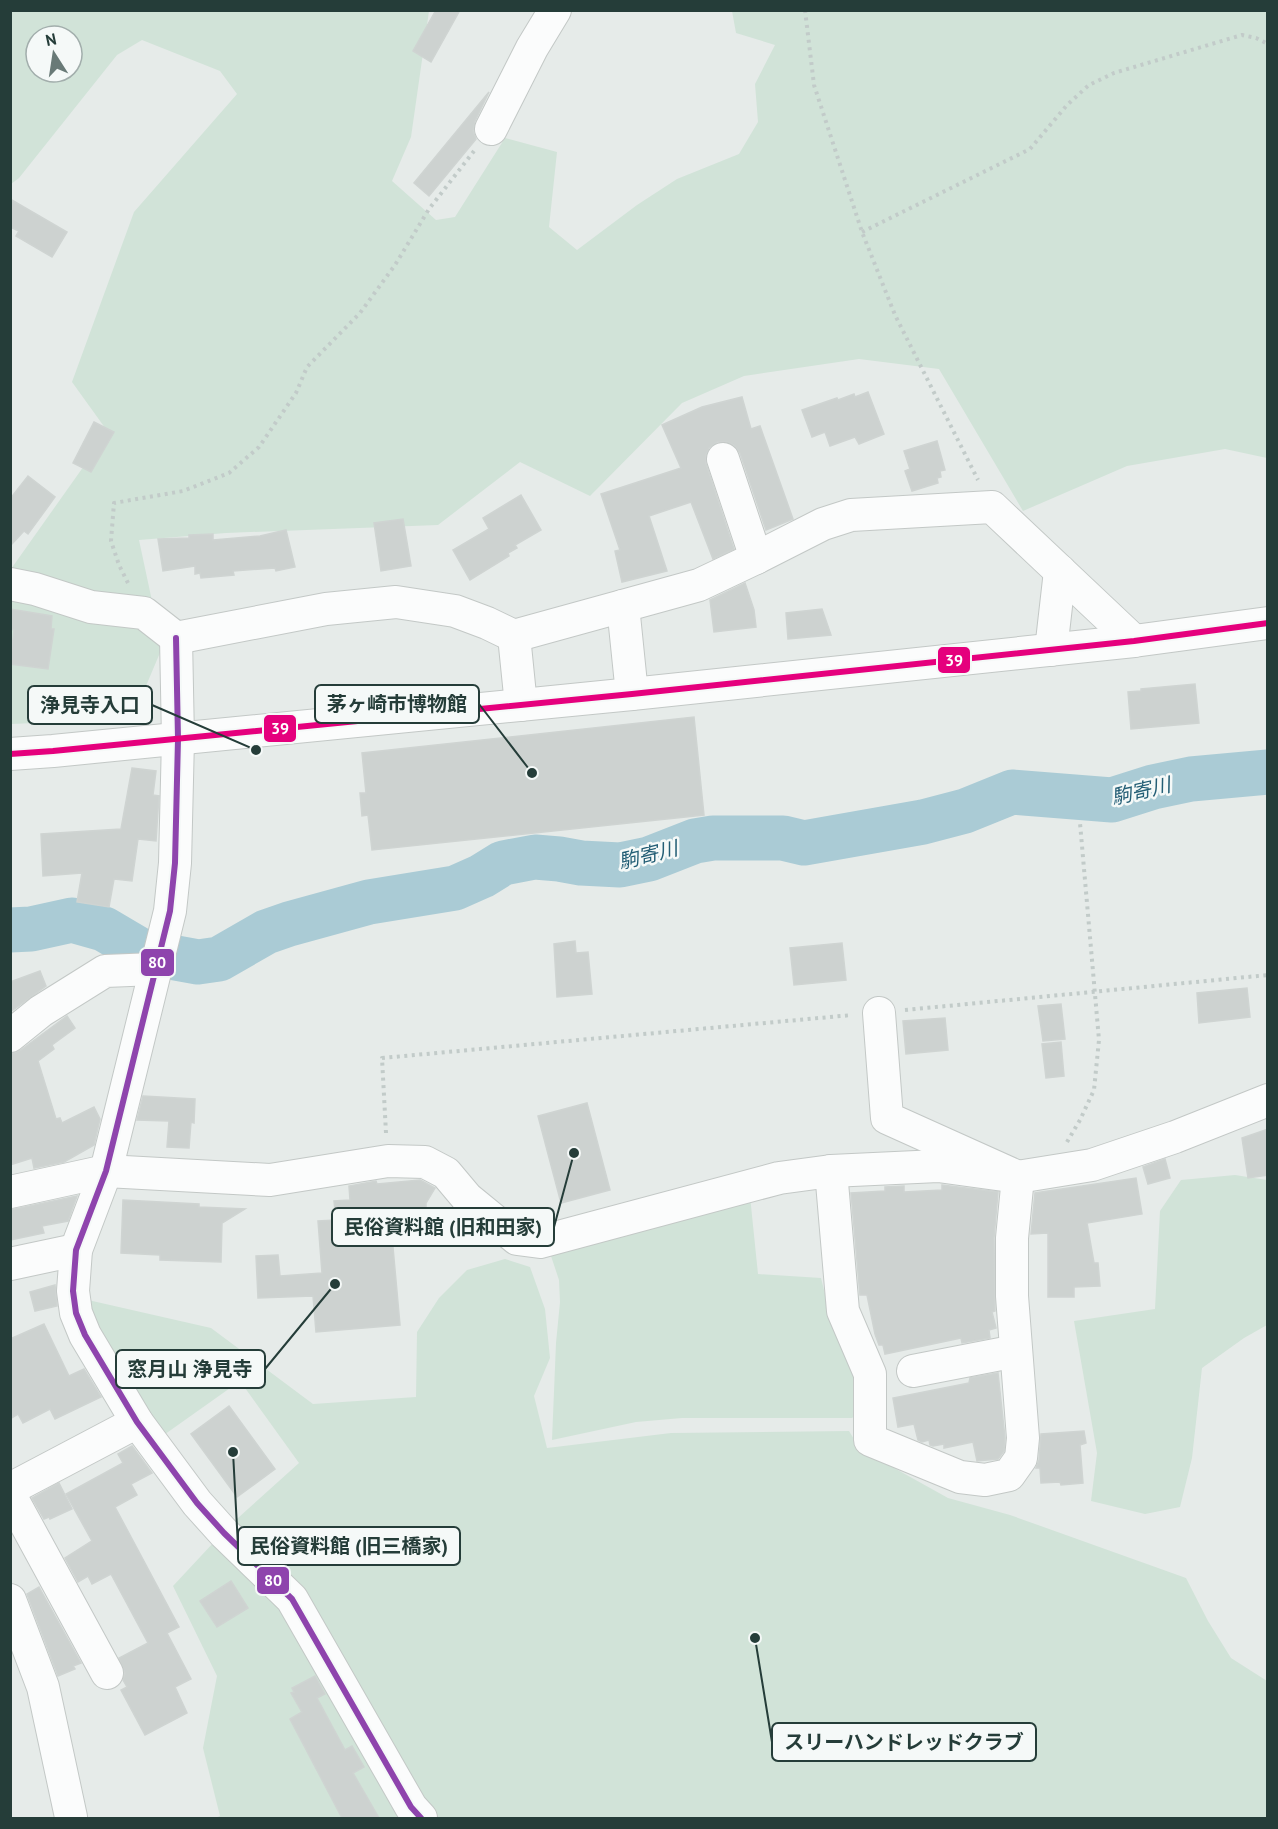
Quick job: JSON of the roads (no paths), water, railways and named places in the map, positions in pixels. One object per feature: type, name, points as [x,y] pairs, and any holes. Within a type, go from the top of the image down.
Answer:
[{"type":"street","points":[[491,129],[532,48],[555,10]]},
{"type":"street","points":[[723,459],[756,558]]},
{"type":"street","points":[[10,584],[35,589],[91,607],[144,613],[176,638],[326,609],[396,602],[455,611],[514,636],[699,585],[823,524],[851,515],[992,507],[1134,641]]},
{"type":"street","points":[[1051,650],[1060,572]]},
{"type":"street","points":[[623,606],[632,694]]},
{"type":"street","points":[[10,754],[53,752],[632,694],[1134,641],[1268,623]]},
{"type":"street","points":[[514,636],[520,705]]},
{"type":"street","points":[[176,638],[178,739],[175,863],[170,911],[106,1171],[76,1251],[73,1291],[76,1314],[85,1335],[137,1422],[197,1503],[224,1533],[292,1599],[411,1808],[421,1818]]},
{"type":"street","points":[[10,1036],[41,1011],[105,971],[158,960]]},
{"type":"street","points":[[879,1013],[887,1118],[1018,1177]]},
{"type":"street","points":[[10,1192],[106,1171],[270,1180],[388,1161],[425,1162],[446,1173],[467,1198],[518,1239],[540,1242],[779,1178],[831,1171],[938,1166],[1018,1177],[1103,1162],[1175,1137],[1268,1100]]},
{"type":"street","points":[[831,1171],[843,1311],[870,1374],[870,1440],[960,1477],[985,1480],[1009,1475],[1021,1458],[1023,1438],[1012,1296],[1012,1238],[1018,1177]]},
{"type":"street","points":[[10,1264],[76,1251]]},
{"type":"street","points":[[913,1371],[1016,1351]]},
{"type":"street","points":[[10,1489],[137,1422]]},
{"type":"street","points":[[10,1495],[106,1673]]},
{"type":"street","points":[[10,1600],[43,1687],[71,1817]]},
{"type":"waterway","name":"駒寄川","points":[[10,930],[31,929],[72,920],[104,929],[143,952],[198,962],[219,959],[266,932],[289,924],[369,902],[455,888],[482,876],[503,863],[535,857],[620,865],[649,859],[695,841],[713,838],[783,838],[804,843],[923,822],[965,811],[1012,792],[1112,800],[1153,787],[1191,779],[1268,772]]},
{"type":"place","name":"浄見寺入口","points":[[256,750]]},
{"type":"place","name":"茅ヶ崎市博物館","points":[[532,773]]},
{"type":"place","name":"民俗資料館 (旧和田家)","points":[[574,1153]]},
{"type":"place","name":"窓月山 浄見寺","points":[[335,1284]]},
{"type":"place","name":"民俗資料館 (旧三橋家)","points":[[233,1452]]},
{"type":"place","name":"スリーハンドレッドクラブ","points":[[755,1638]]}]
